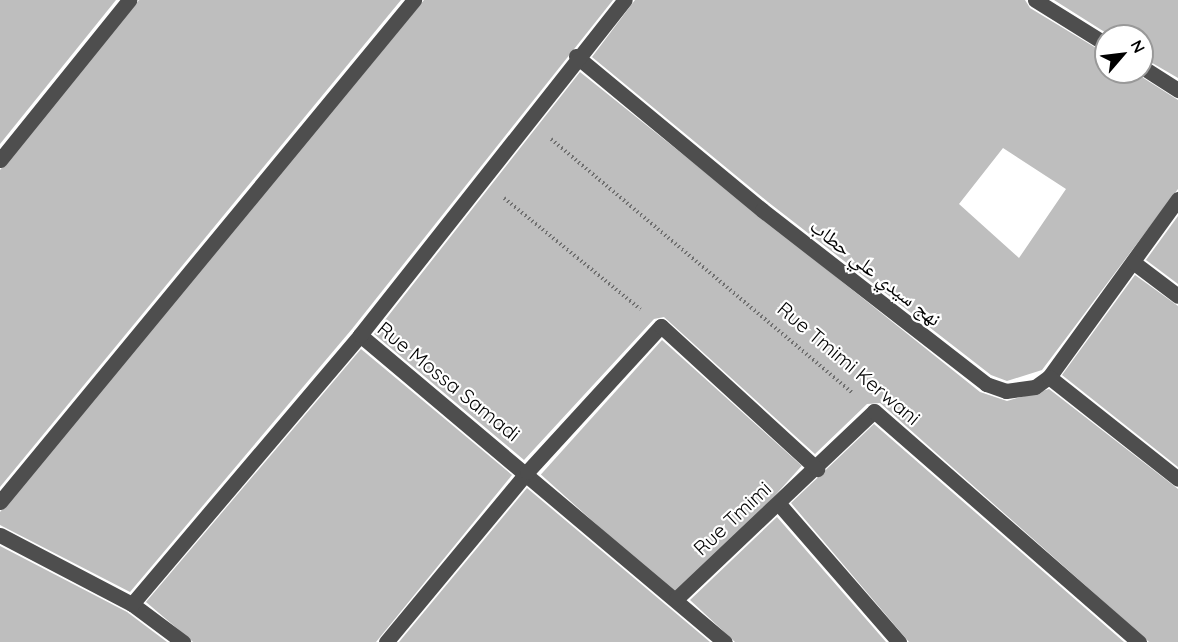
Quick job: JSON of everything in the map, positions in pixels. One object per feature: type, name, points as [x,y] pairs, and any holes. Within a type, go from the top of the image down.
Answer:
[{"type":"street","points":[[0,160],[129,0]]},
{"type":"street","points":[[0,502],[414,0]]},
{"type":"street","points":[[576,56],[625,0]]},
{"type":"street","points":[[1035,0],[1094,37]]},
{"type":"street","name":"Rue Mossa Samadi","points":[[576,56],[360,335],[527,472],[676,598],[724,642]]},
{"type":"street","name":"نهج سيدي علي حطاب","points":[[576,56],[986,384],[1023,391],[1049,377],[1178,199]]},
{"type":"street","points":[[1154,75],[1178,90]]},
{"type":"street","points":[[1132,261],[1178,296]]},
{"type":"street","points":[[386,642],[527,472],[662,327],[817,468]]},
{"type":"street","points":[[132,604],[360,335]]},
{"type":"street","points":[[1049,377],[1178,479]]},
{"type":"street","name":"Rue Tmimi","points":[[676,598],[779,504],[874,411]]},
{"type":"street","name":"Rue Tmimi Kerwani","points":[[874,411],[1139,642]]},
{"type":"street","points":[[779,504],[899,642]]},
{"type":"street","points":[[0,535],[132,604],[183,642]]},
{"type":"path","name":"Rue Tmimi Kerwani","points":[[528,118],[874,411]]},
{"type":"path","points":[[481,180],[662,327]]},
{"type":"building","points":[[0,0],[116,0],[0,144]]},
{"type":"building","points":[[139,0],[401,0],[0,487],[0,170]]},
{"type":"building","points":[[424,0],[613,0],[352,329],[130,592],[0,525],[0,512]]},
{"type":"building","points":[[635,0],[1025,0],[1030,8],[1094,47],[1094,84],[1153,84],[1178,100],[1178,189],[1042,370],[1007,381],[991,375],[768,202],[592,57]],"holes":[[[1003,148],[1066,189],[1019,258],[959,204]]]},
{"type":"building","points":[[1054,0],[1178,0],[1178,78],[1154,64],[1154,24],[1094,25]]},
{"type":"building","points":[[580,72],[980,392],[1007,401],[1049,389],[1178,489],[1178,642],[1149,642],[880,403],[867,404],[815,454],[664,317],[654,319],[524,460],[374,334]]},
{"type":"building","points":[[1178,216],[1178,284],[1146,260]]},
{"type":"building","points":[[1135,275],[1178,306],[1178,467],[1062,375]]},
{"type":"building","points":[[662,340],[802,466],[681,600],[541,475]]},
{"type":"building","points":[[361,349],[512,475],[376,642],[193,642],[146,602]]},
{"type":"building","points":[[874,424],[1124,642],[909,642],[791,503]]},
{"type":"building","points":[[527,488],[710,642],[399,642]]},
{"type":"building","points":[[777,517],[886,642],[735,642],[690,600]]},
{"type":"building","points":[[0,546],[127,612],[167,642],[0,642]]}]
